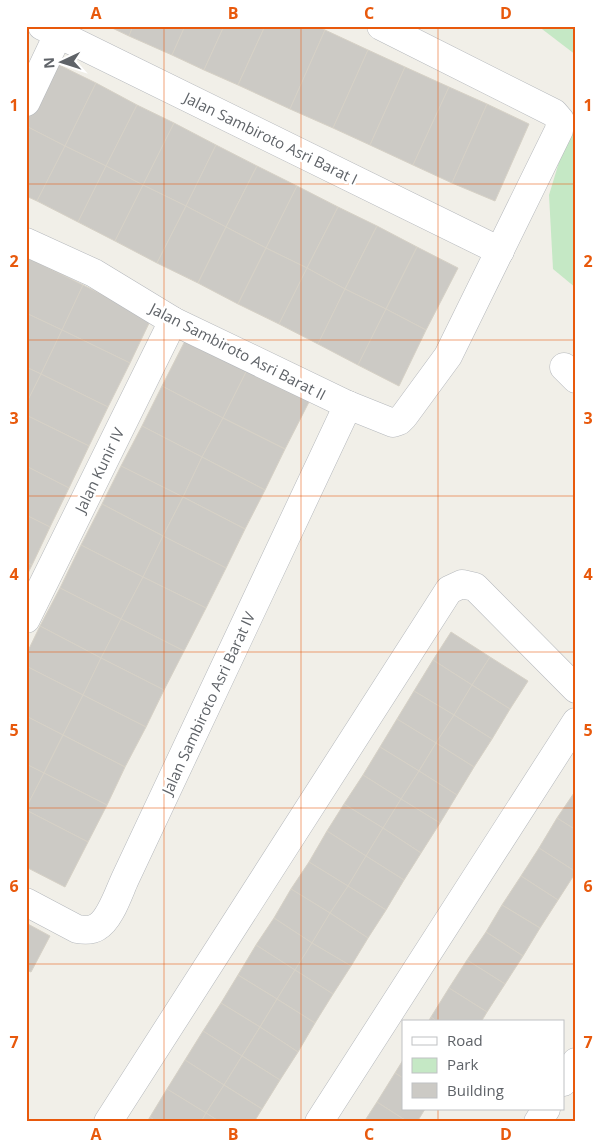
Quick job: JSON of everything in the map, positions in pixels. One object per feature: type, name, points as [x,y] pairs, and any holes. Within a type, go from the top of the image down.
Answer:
[{"type":"street","points":[[381,26],[554,113],[560,120],[559,130],[500,250]]},
{"type":"street","points":[[26,102],[54,29]]},
{"type":"street","name":"Jalan Sambiroto Asri Barat I","points":[[54,29],[500,250]]},
{"type":"street","name":"Jalan Sambiroto Asri Barat II","points":[[26,242],[94,273],[173,321],[348,405],[392,423],[399,421],[448,356],[500,250]]},
{"type":"street","name":"Jalan Kunir IV","points":[[26,619],[173,321]]},
{"type":"street","name":"Jalan Sambiroto Asri Barat IV","points":[[26,902],[77,929],[96,928],[104,922],[348,405]]},
{"type":"street","points":[[108,1122],[449,590],[462,584],[475,587],[576,689]]},
{"type":"street","points":[[319,1122],[576,722]]},
{"type":"street","points":[[564,1080],[576,1062]]},
{"type":"street","points":[[538,1122],[545,1110]]},
{"type":"green space","points":[[538,26],[576,26],[576,55]]},
{"type":"green space","points":[[576,106],[576,288],[553,269],[549,195]]},
{"type":"building","points":[[108,26],[133,26],[129,36]]},
{"type":"building","points":[[133,26],[185,26],[172,55],[129,36]]},
{"type":"building","points":[[185,26],[224,26],[204,70],[172,55]]},
{"type":"building","points":[[224,26],[265,26],[238,85],[204,70]]},
{"type":"building","points":[[265,26],[316,26],[325,30],[290,109],[238,85]]},
{"type":"building","points":[[325,30],[368,50],[333,128],[290,109]]},
{"type":"building","points":[[368,50],[405,67],[370,145],[333,128]]},
{"type":"building","points":[[55,63],[96,83],[65,146],[26,126],[26,121]]},
{"type":"building","points":[[405,67],[449,87],[413,165],[370,145]]},
{"type":"building","points":[[96,83],[137,105],[106,166],[65,146]]},
{"type":"building","points":[[449,87],[487,104],[452,183],[413,165]]},
{"type":"building","points":[[487,104],[529,124],[495,201],[452,183]]},
{"type":"building","points":[[137,105],[174,123],[143,185],[106,166]]},
{"type":"building","points":[[174,123],[216,145],[186,206],[143,185]]},
{"type":"building","points":[[26,126],[65,146],[37,201],[26,196]]},
{"type":"building","points":[[216,145],[257,166],[226,227],[186,206]]},
{"type":"building","points":[[65,146],[106,166],[78,222],[37,201]]},
{"type":"building","points":[[106,166],[143,185],[115,241],[78,222]]},
{"type":"building","points":[[257,166],[297,186],[266,248],[226,227]]},
{"type":"building","points":[[143,185],[186,206],[157,263],[115,241]]},
{"type":"building","points":[[297,186],[338,207],[307,268],[266,248]]},
{"type":"building","points":[[186,206],[226,227],[198,283],[157,263]]},
{"type":"building","points":[[338,207],[377,226],[345,289],[307,268]]},
{"type":"building","points":[[377,226],[417,247],[386,309],[345,289]]},
{"type":"building","points":[[226,227],[266,248],[238,304],[198,283]]},
{"type":"building","points":[[417,247],[458,268],[426,330],[386,309]]},
{"type":"building","points":[[266,248],[307,268],[279,324],[238,304]]},
{"type":"building","points":[[26,257],[83,285],[62,330],[26,313]]},
{"type":"building","points":[[307,268],[345,289],[318,344],[279,324]]},
{"type":"building","points":[[83,285],[151,319],[130,363],[62,330]]},
{"type":"building","points":[[345,289],[386,309],[358,365],[318,344]]},
{"type":"building","points":[[386,309],[426,330],[399,386],[358,365]]},
{"type":"building","points":[[26,313],[62,330],[41,374],[26,367]]},
{"type":"building","points":[[62,330],[130,363],[108,407],[41,374]]},
{"type":"building","points":[[187,337],[248,368],[223,418],[162,386]]},
{"type":"building","points":[[26,367],[41,374],[26,404]]},
{"type":"building","points":[[248,368],[310,400],[285,449],[223,418]]},
{"type":"building","points":[[41,374],[108,407],[89,446],[26,415],[26,404]]},
{"type":"building","points":[[162,386],[223,418],[202,457],[142,426]]},
{"type":"building","points":[[26,415],[89,446],[69,488],[26,466]]},
{"type":"building","points":[[223,418],[285,449],[265,490],[202,457]]},
{"type":"building","points":[[142,426],[202,457],[183,497],[121,466]]},
{"type":"building","points":[[202,457],[265,490],[245,529],[183,497]]},
{"type":"building","points":[[26,466],[69,488],[50,527],[26,515]]},
{"type":"building","points":[[121,466],[183,497],[163,536],[102,504]]},
{"type":"building","points":[[183,497],[245,529],[226,568],[163,536]]},
{"type":"building","points":[[102,504],[163,536],[143,577],[81,545]]},
{"type":"building","points":[[26,515],[50,527],[32,565],[26,562]]},
{"type":"building","points":[[163,536],[226,568],[206,608],[143,577]]},
{"type":"building","points":[[81,545],[143,577],[121,619],[60,588]]},
{"type":"building","points":[[26,562],[32,565],[26,577]]},
{"type":"building","points":[[143,577],[206,608],[184,651],[121,619]]},
{"type":"building","points":[[60,588],[121,619],[101,658],[40,626]]},
{"type":"building","points":[[121,619],[184,651],[164,690],[101,658]]},
{"type":"building","points":[[40,626],[101,658],[83,695],[26,666],[26,655]]},
{"type":"building","points":[[451,632],[490,657],[472,685],[433,660]]},
{"type":"building","points":[[490,657],[528,681],[510,709],[472,685]]},
{"type":"building","points":[[101,658],[164,690],[146,727],[83,695]]},
{"type":"building","points":[[433,660],[472,685],[454,715],[414,691]]},
{"type":"building","points":[[26,666],[83,695],[63,735],[26,716]]},
{"type":"building","points":[[472,685],[510,709],[492,739],[454,715]]},
{"type":"building","points":[[414,691],[454,715],[436,743],[397,719]]},
{"type":"building","points":[[83,695],[146,727],[125,767],[63,735]]},
{"type":"building","points":[[454,715],[492,739],[474,767],[436,743]]},
{"type":"building","points":[[26,716],[63,735],[44,773],[26,764]]},
{"type":"building","points":[[397,719],[436,743],[419,771],[380,747]]},
{"type":"building","points":[[63,735],[125,767],[107,805],[44,773]]},
{"type":"building","points":[[436,743],[474,767],[457,795],[419,771]]},
{"type":"building","points":[[380,747],[419,771],[401,799],[363,775]]},
{"type":"building","points":[[26,764],[44,773],[26,808]]},
{"type":"building","points":[[419,771],[457,795],[440,823],[401,799]]},
{"type":"building","points":[[44,773],[107,805],[88,842],[26,810]]},
{"type":"building","points":[[363,775],[401,799],[383,828],[344,804]]},
{"type":"building","points":[[576,790],[576,830],[557,818]]},
{"type":"building","points":[[401,799],[440,823],[421,853],[383,828]]},
{"type":"building","points":[[344,804],[383,828],[366,856],[327,831]]},
{"type":"building","points":[[26,810],[88,842],[65,887],[26,867]]},
{"type":"building","points":[[557,818],[576,830],[576,872],[539,848]]},
{"type":"building","points":[[383,828],[421,853],[404,880],[366,856]]},
{"type":"building","points":[[327,831],[366,856],[348,886],[309,862]]},
{"type":"building","points":[[539,848],[576,872],[558,900],[521,876]]},
{"type":"building","points":[[366,856],[404,880],[386,910],[348,886]]},
{"type":"building","points":[[309,862],[348,886],[330,913],[291,889]]},
{"type":"building","points":[[521,876],[558,900],[540,928],[502,905]]},
{"type":"building","points":[[348,886],[386,910],[368,938],[330,913]]},
{"type":"building","points":[[291,889],[330,913],[312,943],[274,918]]},
{"type":"building","points":[[502,905],[540,928],[523,956],[486,932]]},
{"type":"building","points":[[330,913],[368,938],[351,966],[312,943]]},
{"type":"building","points":[[274,918],[312,943],[295,970],[256,945]]},
{"type":"building","points":[[26,923],[50,936],[31,972],[26,970]]},
{"type":"building","points":[[486,932],[523,956],[505,984],[467,960]]},
{"type":"building","points":[[312,943],[351,966],[333,994],[295,970]]},
{"type":"building","points":[[256,945],[295,970],[277,999],[238,975]]},
{"type":"building","points":[[467,960],[505,984],[487,1012],[449,988]]},
{"type":"building","points":[[295,970],[333,994],[315,1023],[277,999]]},
{"type":"building","points":[[238,975],[277,999],[260,1027],[221,1003]]},
{"type":"building","points":[[449,988],[487,1012],[482,1020],[435,1020],[431,1017]]},
{"type":"building","points":[[277,999],[315,1023],[298,1052],[260,1027]]},
{"type":"building","points":[[221,1003],[260,1027],[242,1056],[203,1031]]},
{"type":"building","points":[[260,1027],[298,1052],[280,1080],[242,1056]]},
{"type":"building","points":[[203,1031],[242,1056],[224,1085],[185,1060]]},
{"type":"building","points":[[242,1056],[280,1080],[262,1109],[224,1085]]},
{"type":"building","points":[[185,1060],[224,1085],[206,1113],[167,1089]]},
{"type":"building","points":[[402,1062],[402,1077],[395,1073]]},
{"type":"building","points":[[395,1073],[402,1077],[402,1110],[424,1110],[417,1122],[408,1122],[377,1102]]},
{"type":"building","points":[[224,1085],[262,1109],[254,1122],[220,1122],[206,1113]]},
{"type":"building","points":[[167,1089],[206,1113],[201,1122],[157,1122],[150,1117]]},
{"type":"building","points":[[377,1102],[408,1122],[364,1122]]},
{"type":"building","points":[[206,1113],[220,1122],[201,1122]]},
{"type":"building","points":[[150,1117],[157,1122],[147,1122]]}]
